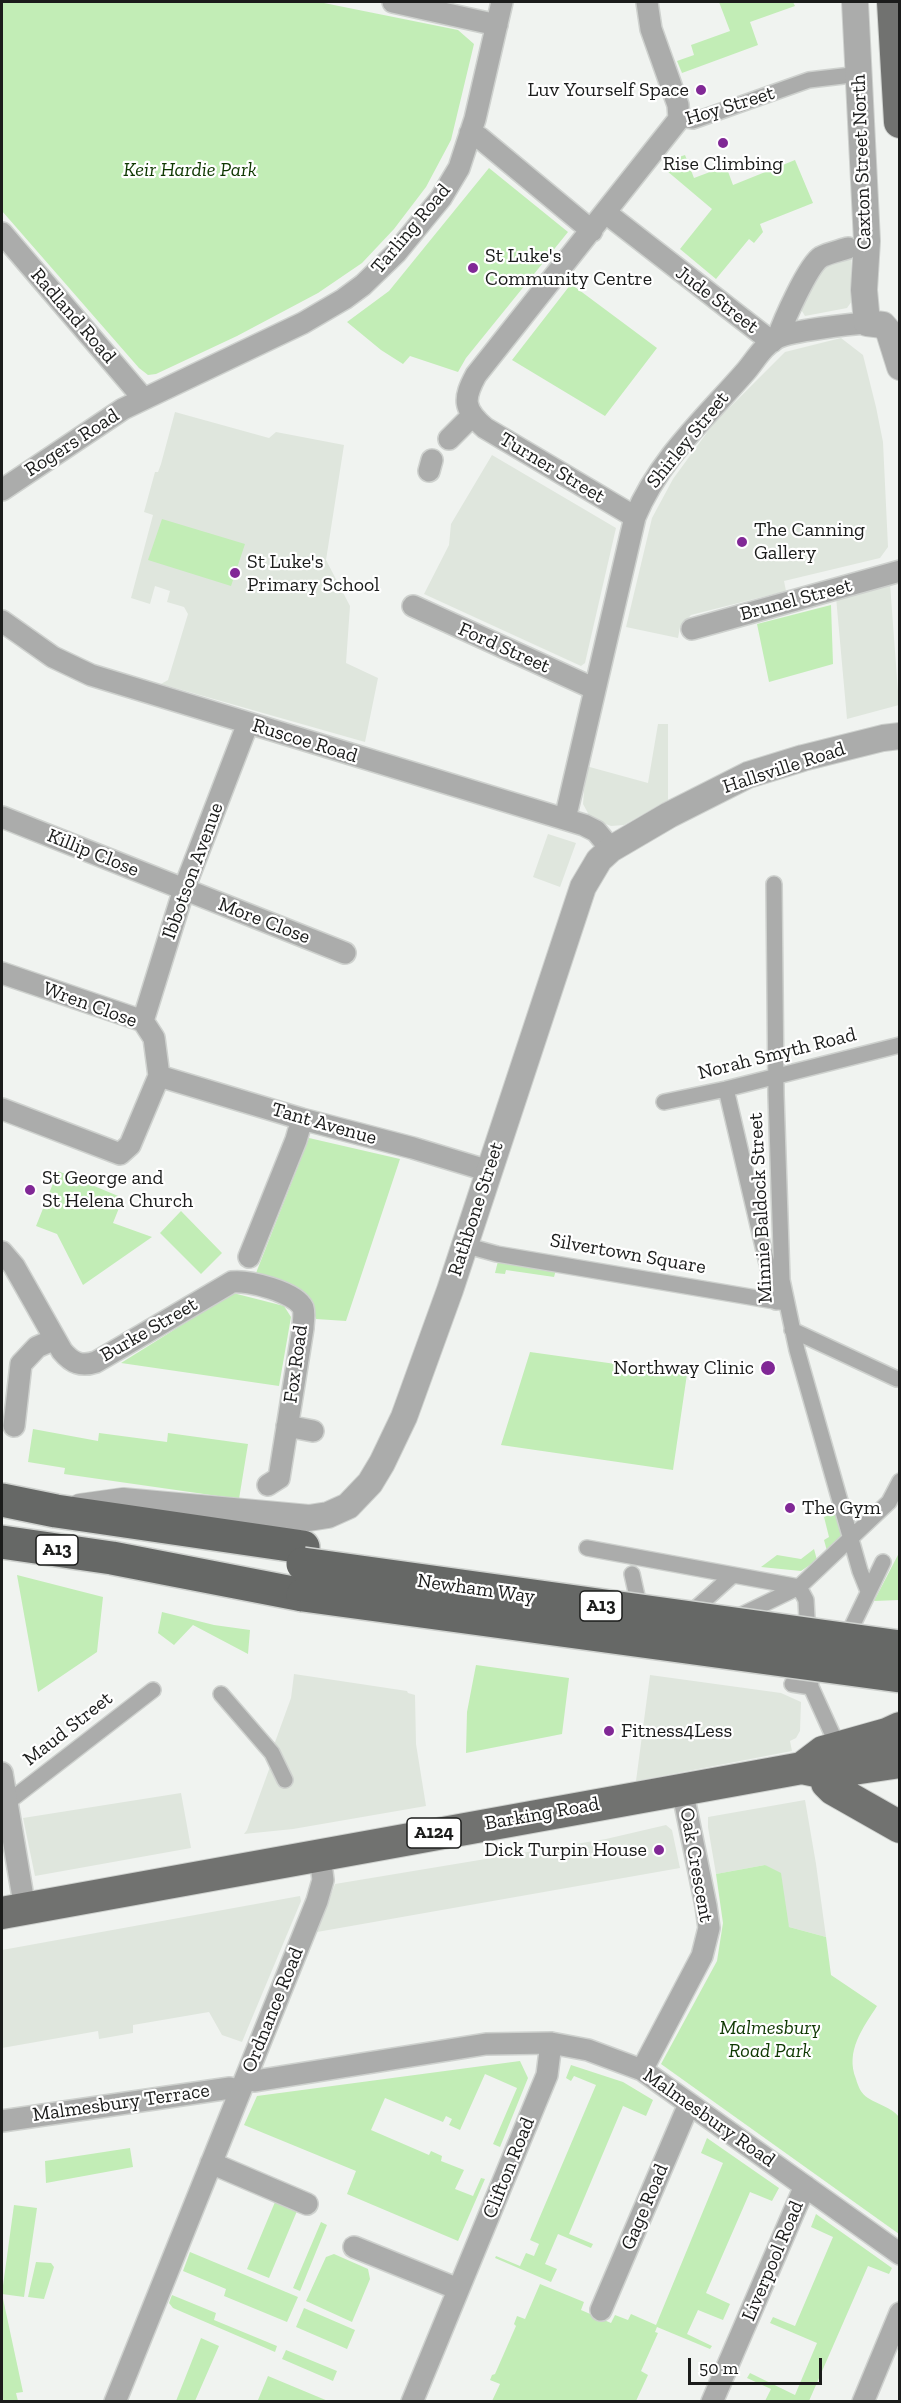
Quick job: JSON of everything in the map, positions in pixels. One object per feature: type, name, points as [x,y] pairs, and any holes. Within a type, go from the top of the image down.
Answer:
[{"type":"highway","name":"Newham Way","points":[[2,1500],[303,1571],[900,1676]]},
{"type":"highway","name":"Newham Way","points":[[2,1542],[112,1558],[303,1571],[900,1630]]},
{"type":"highway","name":"Newham Way","points":[[303,1571],[900,1647]]},
{"type":"highway","name":"Newham Way","points":[[303,1571],[900,1660]]},
{"type":"main road","points":[[893,2],[900,122]]},
{"type":"main road","name":"Barking Road","points":[[13,1911],[682,1789],[814,1771],[823,1752],[887,1734],[900,1728]]},
{"type":"main road","name":"A124","points":[[814,1771],[900,1762]]},
{"type":"main road","points":[[814,1771],[833,1789],[900,1827]]},
{"type":"street","points":[[393,2],[496,25]]},
{"type":"street","name":"Tarling Road","points":[[143,398],[303,324],[363,285],[396,253],[441,198],[459,168],[470,133],[502,2]]},
{"type":"street","points":[[647,2],[651,29],[678,105],[679,119]]},
{"type":"street","name":"Caxton Street North","points":[[855,2],[867,241],[865,306],[883,325]]},
{"type":"street","name":"Hoy Street","points":[[471,416],[467,399],[469,388],[476,375],[679,119],[693,121],[809,80],[860,74]]},
{"type":"street","points":[[470,133],[480,138],[592,231]]},
{"type":"street","name":"Jude Street","points":[[606,213],[775,339]]},
{"type":"street","name":"Radland Road","points":[[2,233],[143,398]]},
{"type":"street","points":[[775,339],[819,258],[848,248]]},
{"type":"street","points":[[775,339],[883,325],[889,332],[900,367]]},
{"type":"street","name":"Shirley Street","points":[[565,819],[635,517],[644,495],[703,417],[746,371],[763,349],[775,339]]},
{"type":"street","name":"Rogers Road","points":[[2,489],[104,420],[143,398]]},
{"type":"street","points":[[449,439],[471,416]]},
{"type":"street","name":"Turner Street","points":[[471,416],[485,428],[514,446],[635,517]]},
{"type":"street","name":"Brunel Street","points":[[692,629],[900,571]]},
{"type":"street","name":"Ford Street","points":[[413,606],[595,689]]},
{"type":"street","name":"Ruscoe Road","points":[[2,621],[67,666],[91,675],[565,819],[596,831],[611,849]]},
{"type":"street","name":"Ibbotson Avenue","points":[[143,1021],[183,890],[249,723]]},
{"type":"street","name":"Hallsville Road","points":[[611,849],[700,798],[748,775],[803,758],[883,738],[900,736]]},
{"type":"street","name":"Killip Close","points":[[2,817],[183,890]]},
{"type":"street","name":"Rathbone Street","points":[[290,1517],[309,1518],[328,1515],[348,1506],[370,1483],[386,1455],[404,1417],[465,1245],[583,887],[596,865],[611,849]]},
{"type":"street","name":"Minnie Baldock Street","points":[[774,884],[781,1303],[792,1330],[850,1538],[868,1591]]},
{"type":"street","name":"More Close","points":[[183,890],[345,952]]},
{"type":"street","name":"Wren Close","points":[[2,973],[143,1021],[154,1038],[159,1076]]},
{"type":"street","name":"Norah Smyth Road","points":[[664,1102],[726,1089],[900,1045]]},
{"type":"street","points":[[2,1109],[120,1154],[130,1145],[159,1076]]},
{"type":"street","name":"Tant Avenue","points":[[159,1076],[302,1119],[413,1148],[489,1172]]},
{"type":"street","points":[[726,1089],[781,1303]]},
{"type":"street","points":[[249,1257],[296,1140],[302,1119]]},
{"type":"street","name":"Silvertown Square","points":[[465,1245],[497,1254],[781,1303]]},
{"type":"street","name":"Burke Street","points":[[2,1252],[14,1266],[55,1339],[69,1359],[77,1364],[87,1365],[96,1362],[232,1282],[251,1283]]},
{"type":"street","name":"Fox Road","points":[[251,1283],[290,1296],[302,1307],[303,1328],[287,1426],[273,1481]]},
{"type":"street","points":[[792,1330],[897,1379]]},
{"type":"street","points":[[14,1426],[21,1364],[36,1347],[55,1339]]},
{"type":"street","points":[[287,1426],[313,1431]]},
{"type":"street","points":[[651,1658],[672,1654],[800,1587],[889,1502],[900,1481]]},
{"type":"street","name":"Newham Way","points":[[56,1511],[123,1501],[290,1517]]},
{"type":"street","points":[[587,1548],[800,1587]]},
{"type":"street","points":[[792,1684],[811,1687],[828,1676],[883,1562]]},
{"type":"street","points":[[632,1574],[651,1658]]},
{"type":"street","points":[[651,1658],[676,1626],[733,1575]]},
{"type":"street","points":[[800,1587],[806,1600],[811,1687],[835,1740]]},
{"type":"street","points":[[672,1654],[676,1626]]},
{"type":"street","name":"Maud Street","points":[[8,1802],[153,1690]]},
{"type":"street","points":[[221,1694],[272,1754],[285,1780]]},
{"type":"street","points":[[2,1773],[8,1802],[13,1911]]},
{"type":"street","name":"Oak Crescent","points":[[642,2070],[702,1956],[709,1928],[682,1789]]},
{"type":"street","name":"Ordnance Road","points":[[115,2402],[317,1901],[323,1880],[320,1855]]},
{"type":"street","name":"Malmesbury Road","points":[[243,2084],[486,2044],[550,2043],[588,2050],[642,2070],[900,2254]]},
{"type":"street","name":"Clifton Road","points":[[412,2402],[547,2075],[550,2043]]},
{"type":"street","name":"Malmesbury Terrace","points":[[2,2121],[230,2088],[243,2084]]},
{"type":"street","name":"Gage Road","points":[[601,2310],[688,2104]]},
{"type":"street","points":[[211,2163],[307,2204]]},
{"type":"street","name":"Liverpool Road","points":[[712,2402],[805,2186]]},
{"type":"street","points":[[354,2247],[458,2289]]},
{"type":"street","points":[[863,2402],[900,2313]]},
{"type":"shaded area","points":[[851,254],[852,301],[847,308],[805,316],[800,308],[824,265]]},
{"type":"shaded area","points":[[841,338],[863,355],[883,442],[888,547],[880,558],[784,581],[786,591],[691,615],[680,627],[678,638],[626,627],[652,518],[673,479],[714,423],[785,352]]},
{"type":"shaded area","name":"St Luke's Primary School","points":[[175,412],[269,438],[276,432],[344,445],[326,560],[350,606],[346,663],[378,678],[365,742],[161,684],[168,680],[188,614],[184,607],[167,602],[170,591],[155,586],[150,604],[131,598],[153,515],[144,512],[155,472],[158,472],[161,464]]},
{"type":"shaded area","points":[[492,455],[616,528],[585,663],[581,666],[424,594],[449,545],[451,524]]},
{"type":"shaded area","points":[[890,584],[899,705],[847,719],[836,597]]},
{"type":"shaded area","points":[[658,724],[668,724],[668,800],[624,825],[611,826],[595,820],[583,804],[586,766],[648,783]]},
{"type":"shaded area","points":[[548,834],[576,843],[560,887],[533,877]]},
{"type":"shaded area","points":[[294,1674],[407,1691],[415,1695],[416,1744],[426,1806],[293,1829],[244,1834],[271,1764],[274,1745],[291,1698]]},
{"type":"shaded area","points":[[650,1675],[781,1693],[801,1702],[800,1731],[796,1738],[790,1741],[792,1751],[636,1781]]},
{"type":"shaded area","points":[[181,1793],[191,1848],[35,1876],[23,1818]]},
{"type":"shaded area","points":[[805,1800],[826,1937],[789,1927],[765,1865],[716,1874],[708,1827],[708,1817]]},
{"type":"shaded area","points":[[666,1825],[672,1830],[680,1868],[317,1932],[335,1884],[606,1839]]},
{"type":"shaded area","points":[[300,1896],[301,1901],[242,2042],[222,2035],[209,2012],[133,2025],[133,2033],[99,2039],[98,2031],[2,2048],[2,1950]]},
{"type":"green space","name":"Keir Hardie Park","points":[[2,2],[319,2],[458,30],[474,44],[451,140],[426,187],[394,229],[362,263],[318,293],[237,336],[156,374],[148,375],[139,368],[2,211]]},
{"type":"green space","points":[[719,2],[793,2],[795,6],[750,22],[758,45],[682,73],[677,61],[694,55],[691,45],[730,31]]},
{"type":"green space","points":[[685,155],[694,178],[726,166],[733,185],[795,160],[813,203],[760,224],[763,232],[754,243],[749,239],[716,279],[680,249],[712,209],[667,171],[679,157]]},
{"type":"green space","points":[[489,168],[568,232],[466,358],[458,372],[410,356],[403,364],[381,350],[347,322],[389,291]]},
{"type":"green space","points":[[571,284],[657,348],[605,416],[512,360]]},
{"type":"green space","points":[[162,519],[245,544],[231,586],[148,560]]},
{"type":"green space","points":[[831,605],[833,664],[769,682],[757,624]]},
{"type":"green space","points":[[309,1138],[400,1159],[346,1321],[316,1319],[307,1299],[301,1293],[256,1273]]},
{"type":"green space","points":[[58,1171],[123,1198],[113,1223],[152,1237],[83,1285],[57,1234],[36,1226]]},
{"type":"green space","points":[[181,1211],[222,1253],[201,1274],[160,1233]]},
{"type":"green space","points":[[498,1261],[556,1270],[554,1277],[506,1270],[505,1274],[495,1273]]},
{"type":"green space","points":[[233,1293],[284,1306],[291,1317],[279,1386],[121,1363]]},
{"type":"green space","points":[[530,1352],[687,1374],[673,1470],[501,1445]]},
{"type":"green space","points":[[33,1429],[98,1441],[99,1433],[167,1442],[168,1433],[248,1444],[239,1499],[64,1474],[65,1468],[28,1462]]},
{"type":"green space","points":[[836,1510],[846,1539],[827,1551],[824,1540],[829,1537],[824,1517]]},
{"type":"green space","points":[[814,1549],[817,1560],[801,1571],[761,1567],[777,1555],[801,1559]]},
{"type":"green space","points":[[899,1553],[899,1600],[874,1601]]},
{"type":"green space","points":[[17,1575],[103,1597],[97,1652],[38,1692]]},
{"type":"green space","points":[[162,1612],[214,1625],[250,1630],[248,1654],[193,1625],[174,1645],[158,1633]]},
{"type":"green space","points":[[476,1665],[569,1678],[562,1734],[466,1753],[467,1712]]},
{"type":"green space","name":"Malmesbury Road Park","points":[[765,1865],[781,1873],[789,1927],[826,1937],[831,1975],[877,2006],[857,2040],[853,2069],[863,2094],[899,2117],[899,2234],[661,2064],[717,1961],[723,1923],[716,1874]]},
{"type":"green space","points":[[520,2061],[528,2078],[500,2147],[493,2144],[517,2088],[485,2074],[460,2130],[449,2125],[452,2119],[446,2116],[443,2122],[385,2098],[371,2130],[429,2155],[431,2151],[442,2156],[441,2161],[464,2170],[455,2189],[473,2196],[481,2178],[485,2179],[458,2241],[347,2194],[356,2171],[244,2125],[257,2096]]},
{"type":"green space","points":[[571,2065],[623,2082],[653,2100],[646,2116],[623,2106],[569,2234],[593,2244],[591,2248],[558,2234],[545,2264],[557,2269],[551,2282],[495,2258],[496,2256],[520,2266],[526,2253],[534,2256],[539,2244],[530,2240],[596,2085],[574,2076],[571,2081],[566,2078]]},
{"type":"green space","points":[[707,2138],[779,2188],[772,2201],[750,2192],[706,2293],[730,2304],[723,2320],[698,2310],[687,2334],[712,2346],[710,2349],[657,2327],[655,2332],[658,2333],[641,2371],[648,2375],[636,2401],[492,2401],[500,2384],[490,2380],[492,2375],[495,2374],[516,2326],[514,2324],[517,2316],[525,2319],[540,2284],[584,2302],[581,2310],[611,2323],[615,2315],[628,2320],[631,2314],[656,2325],[723,2163],[701,2153]]},
{"type":"green space","points":[[130,2148],[133,2167],[46,2183],[45,2161]]},
{"type":"green space","points":[[275,2202],[297,2211],[269,2278],[247,2269]]},
{"type":"green space","points":[[14,2205],[37,2208],[24,2297],[2,2294]]},
{"type":"green space","points":[[816,2214],[892,2268],[889,2274],[868,2266],[809,2401],[765,2401],[771,2389],[747,2378],[750,2373],[795,2395],[817,2343],[770,2323],[773,2317],[795,2326],[833,2237],[811,2227]]},
{"type":"green space","points":[[321,2222],[327,2225],[300,2291],[293,2288]]},
{"type":"green space","points":[[190,2252],[298,2297],[287,2322],[224,2296],[226,2289],[183,2271]]},
{"type":"green space","points":[[334,2254],[368,2269],[370,2279],[352,2322],[306,2301],[326,2257]]},
{"type":"green space","points":[[36,2262],[51,2263],[54,2267],[44,2299],[28,2297]]},
{"type":"green space","points":[[2,2294],[23,2392],[16,2393],[18,2401],[2,2401]]},
{"type":"green space","points":[[172,2295],[216,2313],[214,2320],[277,2346],[275,2352],[173,2308],[169,2303]]},
{"type":"green space","points":[[304,2308],[355,2330],[347,2349],[296,2327]]},
{"type":"green space","points":[[201,2338],[219,2346],[195,2401],[176,2401]]},
{"type":"green space","points":[[286,2350],[337,2371],[333,2381],[282,2359]]},
{"type":"green space","points":[[268,2376],[328,2401],[258,2400]]},
{"type":"place","name":"Luv Yourself Space","points":[[701,90]]},
{"type":"place","name":"Rise Climbing","points":[[723,143]]},
{"type":"place","name":"St Luke's Community Centre","points":[[473,268]]},
{"type":"place","name":"The Canning Gallery","points":[[742,542]]},
{"type":"place","name":"St Luke's Primary School","points":[[235,573]]},
{"type":"place","name":"St George and St Helena Church","points":[[30,1190]]},
{"type":"place","name":"Northway Clinic","points":[[768,1368]]},
{"type":"place","name":"The Gym","points":[[790,1508]]},
{"type":"place","name":"Fitness4Less","points":[[609,1731]]},
{"type":"place","name":"Dick Turpin House","points":[[659,1850]]}]
